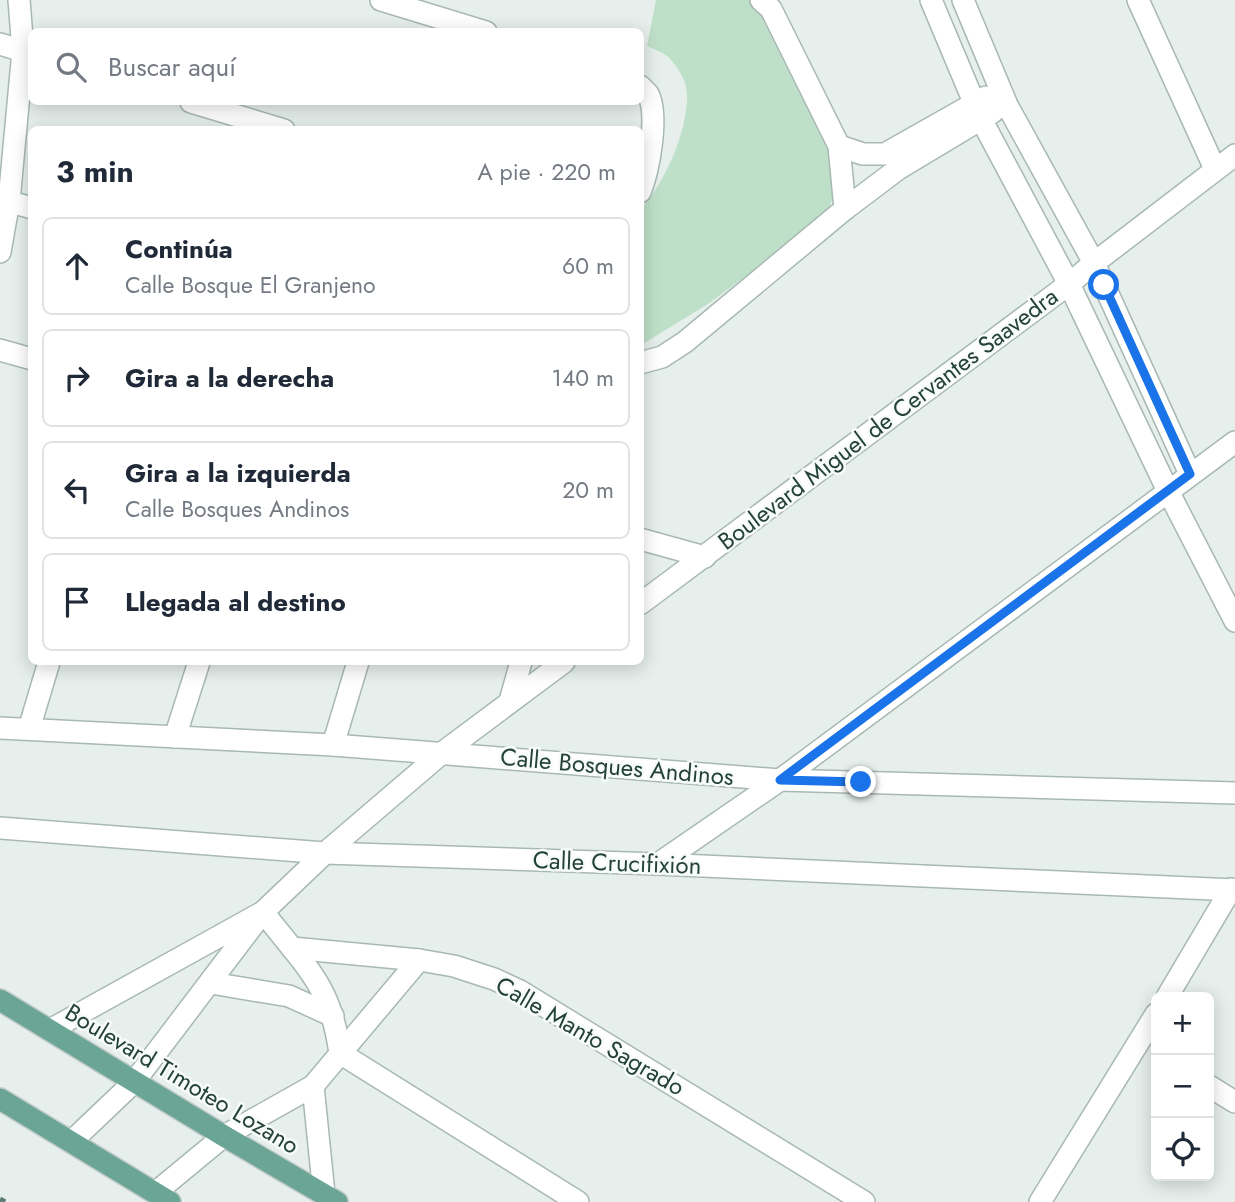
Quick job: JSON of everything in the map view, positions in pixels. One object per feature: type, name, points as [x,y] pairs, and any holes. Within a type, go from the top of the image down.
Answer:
[{"type":"main road","name":"Boulevard Timoteo Lozano","points":[[0,1000],[330,1198]]},
{"type":"main road","points":[[0,1099],[162,1198]]},
{"type":"street","points":[[0,252],[4,200],[27,52],[19,0]]},
{"type":"street","points":[[381,0],[472,28]]},
{"type":"street","points":[[761,0],[771,9],[839,146],[845,209]]},
{"type":"street","points":[[931,0],[978,111],[1069,284],[1168,491],[1235,621]]},
{"type":"street","points":[[963,0],[1003,97],[1094,262],[1190,474]]},
{"type":"street","points":[[1138,0],[1216,169]]},
{"type":"street","points":[[0,44],[27,52]]},
{"type":"street","points":[[644,90],[652,107],[653,131],[644,182]]},
{"type":"street","points":[[839,146],[863,154],[885,154],[1003,97]]},
{"type":"street","points":[[201,105],[271,126]]},
{"type":"street","points":[[644,362],[662,357],[685,342],[845,209],[978,111]]},
{"type":"street","name":"Boulevard Miguel de Cervantes Saavedra","points":[[644,601],[1069,284],[1235,155]]},
{"type":"street","points":[[4,200],[28,207]]},
{"type":"street","points":[[0,350],[28,358]]},
{"type":"street","points":[[658,864],[780,780],[1235,442]]},
{"type":"street","points":[[644,540],[705,557]]},
{"type":"street","points":[[29,729],[49,665]]},
{"type":"street","points":[[175,737],[198,665]]},
{"type":"street","points":[[333,745],[357,665]]},
{"type":"street","points":[[510,701],[520,665]]},
{"type":"street","points":[[71,1142],[134,1082],[263,912],[325,853],[442,753],[560,665]]},
{"type":"street","name":"Calle Bosques Andinos","points":[[0,728],[333,745],[780,780],[1235,793]]},
{"type":"street","name":"Calle Crucifixión","points":[[0,828],[325,853],[658,864],[1233,890]]},
{"type":"street","points":[[1170,992],[1233,890]]},
{"type":"street","points":[[263,912],[312,972],[333,1016],[340,1053],[578,1202]]},
{"type":"street","points":[[50,1030],[263,912]]},
{"type":"street","name":"Calle Manto Sagrado","points":[[292,948],[419,960],[454,966],[494,979],[520,991],[864,1202]]},
{"type":"street","points":[[162,1198],[223,1136],[313,1086],[419,960]]},
{"type":"street","points":[[211,983],[289,996],[333,1016]]},
{"type":"street","points":[[1040,1202],[1148,1048]]},
{"type":"street","points":[[313,1086],[330,1198]]},
{"type":"street","points":[[1214,1089],[1235,1102]]},
{"type":"green space","points":[[656,0],[750,0],[769,19],[834,159],[839,184],[829,207],[805,230],[708,304],[644,343],[644,205],[658,186],[673,156],[684,124],[687,94],[683,78],[674,63],[665,54],[647,46]]},
{"type":"railway","points":[[0,1199],[5,1202]]},
{"type":"route","points":[[861,782],[780,780],[1190,474],[1104,285]]}]
